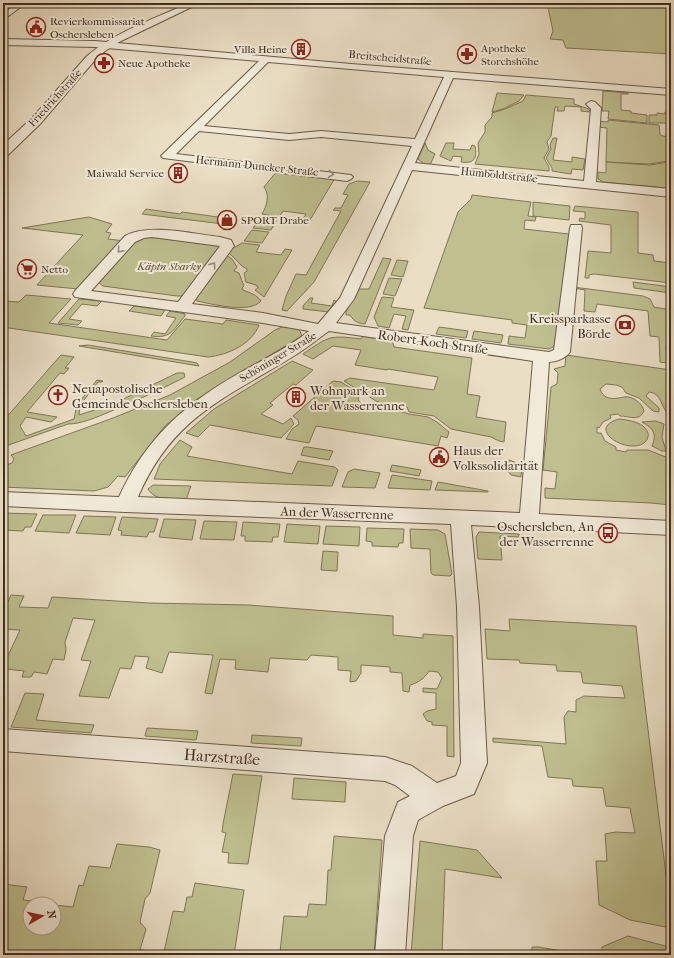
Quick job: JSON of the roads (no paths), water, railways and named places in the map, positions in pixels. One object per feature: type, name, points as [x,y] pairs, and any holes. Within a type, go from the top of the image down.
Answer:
[{"type":"street","points":[[3,18],[22,3]]},
{"type":"street","name":"Friedrichstraße","points":[[3,152],[36,121],[91,58],[107,45],[196,3]]},
{"type":"street","name":"Breitscheidstraße","points":[[3,42],[107,45],[450,75],[671,92]]},
{"type":"street","points":[[196,128],[266,59]]},
{"type":"street","name":"Schöninger Straße","points":[[125,505],[134,480],[141,468],[155,448],[182,421],[210,398],[289,352],[324,327],[336,316],[347,299],[450,75]]},
{"type":"street","points":[[590,185],[596,108],[591,104]]},
{"type":"street","points":[[196,128],[290,137],[321,134],[418,143]]},
{"type":"street","name":"Hermann-Duncker-Straße","points":[[196,128],[167,156],[347,176]]},
{"type":"street","name":"Humboldtstraße","points":[[408,166],[671,193]]},
{"type":"street","name":"Robert-Koch-Straße","points":[[324,327],[541,357],[552,357],[562,352],[576,228]]},
{"type":"street","points":[[182,307],[227,246],[226,243],[144,232],[137,234],[130,239],[80,294],[324,327]]},
{"type":"street","points":[[529,520],[541,357]]},
{"type":"street","name":"An der Wasserrenne","points":[[3,499],[460,517],[671,528]]},
{"type":"street","points":[[390,955],[400,836],[408,810],[434,797],[465,785],[474,763],[468,607],[460,517]]},
{"type":"street","name":"Harzstraße","points":[[3,740],[384,768],[403,775],[434,797]]},
{"type":"place","name":"Revierkommissariat Oschersleben","points":[[36,27]]},
{"type":"place","name":"Villa Heine","points":[[301,49]]},
{"type":"place","name":"Apotheke Storchshöhe","points":[[467,54]]},
{"type":"place","name":"Neue Apotheke","points":[[104,63]]},
{"type":"place","name":"Maiwald Service","points":[[178,173]]},
{"type":"place","name":"SPORT Drabe","points":[[227,220]]},
{"type":"place","name":"Netto","points":[[27,269]]},
{"type":"place","name":"Kreissparkasse Börde","points":[[625,325]]},
{"type":"place","name":"Neuapostolische Gemeinde Oschersleben","points":[[58,395]]},
{"type":"place","name":"Wohnpark an der Wasserrenne","points":[[296,397]]},
{"type":"place","name":"Haus der Volkssolidarität","points":[[439,457]]},
{"type":"place","name":"Oschersleben, An der Wasserrenne","points":[[608,533]]},
{"type":"park label","name":"Käptn Sharky","points":[[169,266]]}]
